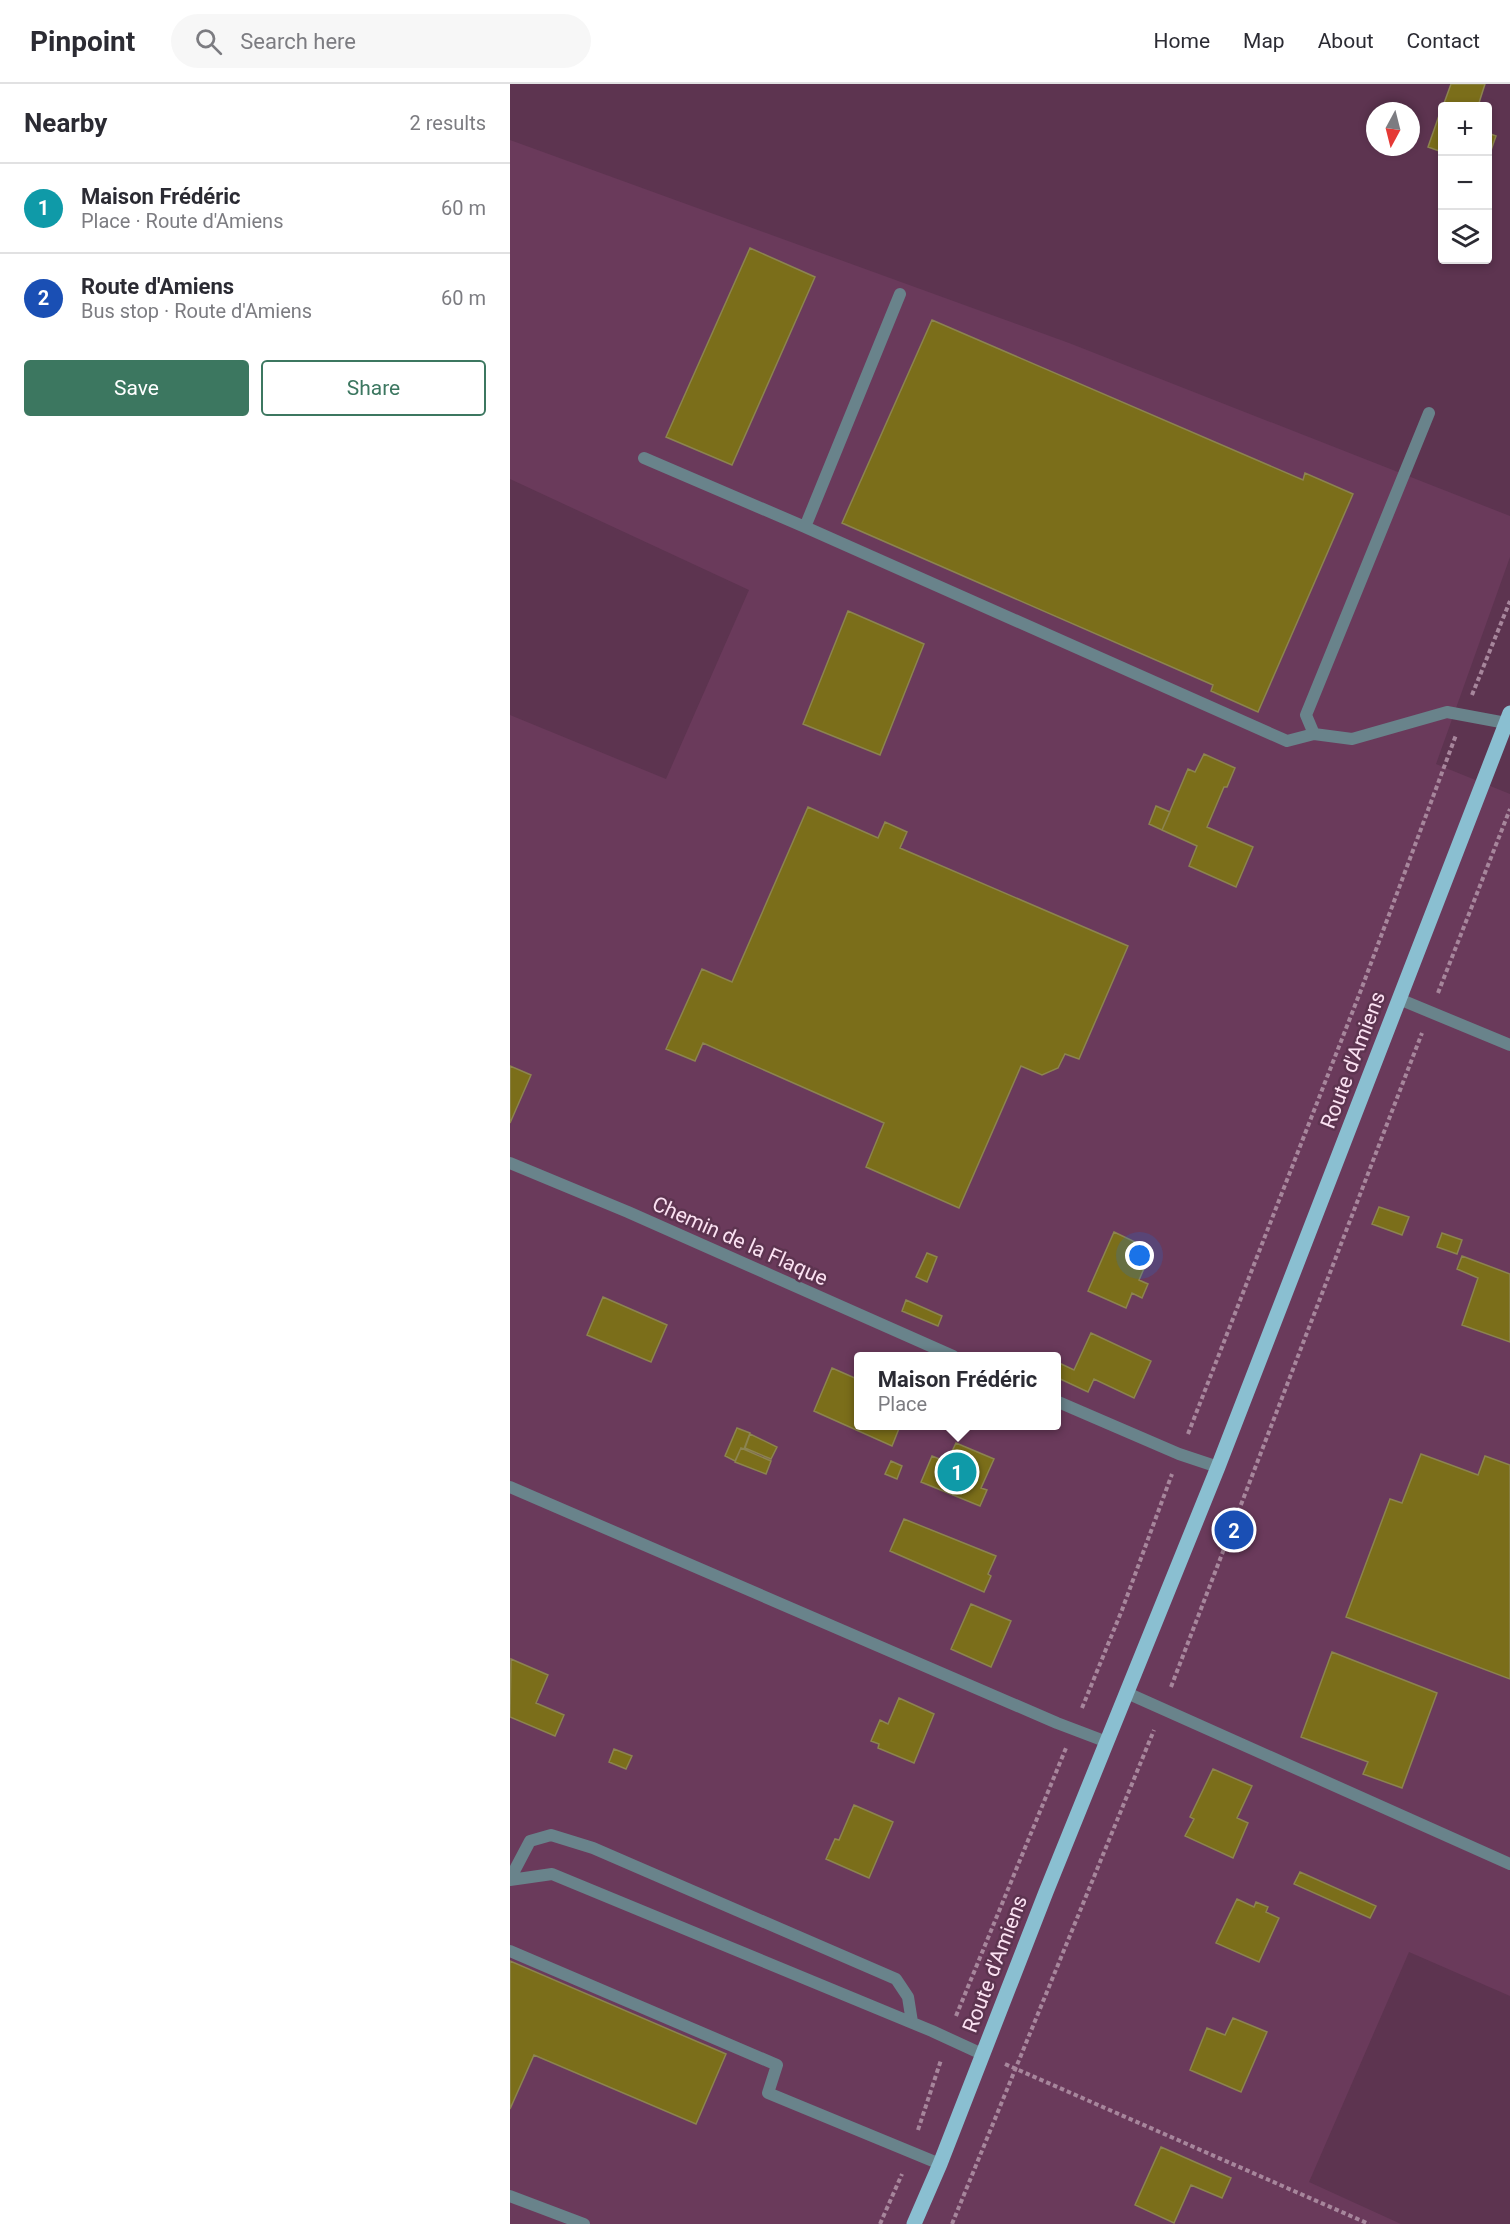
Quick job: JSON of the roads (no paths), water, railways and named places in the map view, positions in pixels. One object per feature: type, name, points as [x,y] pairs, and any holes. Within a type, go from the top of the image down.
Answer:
[{"type":"main road","name":"Route d'Amiens","points":[[914,2224],[1218,1467],[1508,718]]},
{"type":"lane","points":[[805,527],[900,294]]},
{"type":"lane","points":[[1314,734],[1306,715],[1429,413]]},
{"type":"lane","points":[[644,458],[1287,741],[1314,734],[1352,739],[1447,712],[1508,718]]},
{"type":"lane","points":[[1399,999],[1510,1045]]},
{"type":"lane","name":"Chemin de la Flaque","points":[[510,1163],[628,1212],[944,1352]]},
{"type":"lane","points":[[1061,1403],[1179,1454],[1218,1467]]},
{"type":"lane","points":[[510,1487],[1073,1730],[1107,1742]]},
{"type":"lane","points":[[1127,1693],[1510,1864]]},
{"type":"lane","points":[[510,1879],[530,1840],[551,1835],[593,1848],[896,1979],[908,1997],[912,2022]]},
{"type":"lane","points":[[510,1879],[552,1874],[912,2022],[982,2054]]},
{"type":"lane","points":[[510,1950],[777,2065],[768,2093],[940,2164]]},
{"type":"lane","points":[[510,2196],[584,2224]]},
{"type":"place","name":"Maison Frédéric","points":[[957,1472]]},
{"type":"place","name":"Route d'Amiens","points":[[1234,1530]]}]
